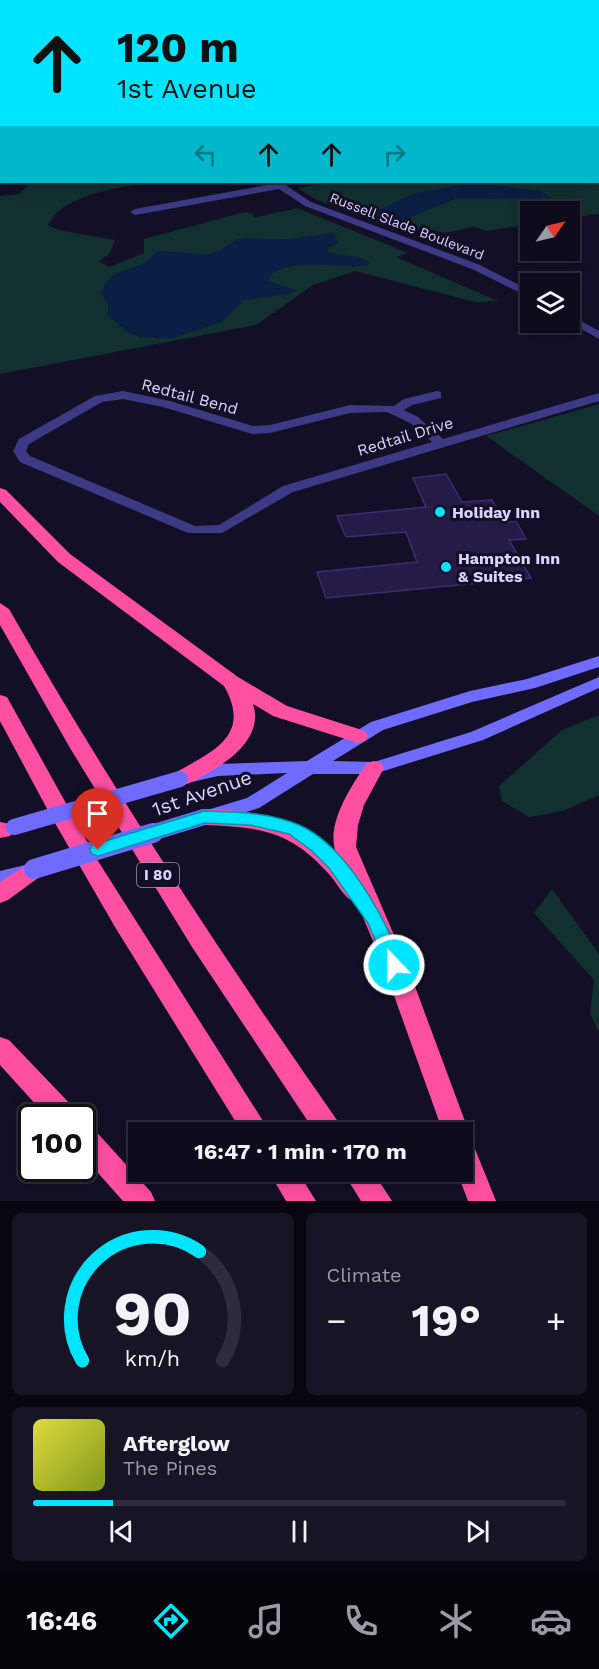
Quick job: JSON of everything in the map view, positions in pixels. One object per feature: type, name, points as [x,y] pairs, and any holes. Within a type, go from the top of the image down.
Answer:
[{"type":"highway","points":[[0,494],[64,558],[231,682],[280,711],[358,736]]},
{"type":"highway","name":"I 80","points":[[0,609],[52,704],[124,823],[189,925],[323,1122]]},
{"type":"highway","points":[[180,779],[224,754],[239,738],[245,723],[245,710],[231,682]]},
{"type":"highway","points":[[0,702],[48,790],[141,948],[251,1122]]},
{"type":"highway","points":[[374,768],[350,809],[345,830],[345,847],[376,920],[452,1122]]},
{"type":"highway","points":[[204,817],[251,818],[294,830],[317,845],[335,863],[376,920]]},
{"type":"highway","points":[[0,894],[34,869]]},
{"type":"highway","points":[[0,1048],[53,1104]]},
{"type":"highway","points":[[96,1151],[141,1201]]},
{"type":"highway","points":[[473,1177],[482,1201]]},
{"type":"highway","points":[[290,1182],[302,1201]]},
{"type":"highway","points":[[364,1182],[378,1201]]},
{"type":"main road","name":"1st Avenue","points":[[0,878],[253,803],[358,736],[400,717],[470,697],[529,684],[599,661]]},
{"type":"main road","name":"1st Avenue","points":[[4,829],[218,770],[308,767],[374,768],[477,736],[599,682]]},
{"type":"street","points":[[135,212],[277,184]]},
{"type":"street","name":"Russell Slade Boulevard","points":[[277,184],[308,204],[467,263],[520,290]]},
{"type":"street","points":[[580,324],[599,336]]},
{"type":"street","points":[[437,394],[408,402],[396,410],[414,420],[440,443]]},
{"type":"street","name":"Redtail Bend","points":[[229,525],[213,531],[193,530],[25,459],[20,456],[20,446],[99,399],[114,395],[166,404],[252,430],[270,429],[350,409],[396,410]]},
{"type":"street","name":"Redtail Drive","points":[[229,525],[288,489],[599,397]]},
{"type":"green space","points":[[30,183],[149,183],[107,190],[81,198],[58,211],[48,225],[58,230],[115,240],[109,254],[99,261],[109,267],[144,253],[144,239],[245,212],[253,214],[254,218],[297,208],[408,253],[396,257],[498,301],[475,302],[355,271],[313,285],[256,325],[0,374],[0,196],[19,194]]},
{"type":"green space","points":[[330,183],[599,183],[599,214],[580,217],[580,201],[520,201],[520,226],[487,231],[474,227],[444,233],[421,227],[409,234],[317,200],[297,188]]},
{"type":"green space","points":[[599,404],[599,516],[486,436]]},
{"type":"green space","points":[[599,715],[599,795],[563,811],[529,817],[502,801],[499,786],[562,730]]},
{"type":"green space","points":[[552,889],[599,954],[599,1033],[590,1013],[594,980],[534,913]]},
{"type":"water","points":[[484,183],[540,191],[552,198],[455,199],[404,220],[374,212],[413,194]]},
{"type":"water","points":[[333,233],[339,243],[326,249],[330,253],[358,257],[370,262],[367,266],[317,264],[292,266],[281,270],[270,275],[269,281],[296,290],[289,294],[244,300],[222,322],[173,338],[141,338],[127,332],[108,315],[108,302],[101,294],[113,276],[143,263],[158,251],[207,254],[220,251],[235,240],[244,238],[290,239]]},
{"type":"building","points":[[446,474],[462,502],[492,500],[504,523],[516,521],[526,539],[509,540],[531,578],[326,598],[317,572],[417,562],[406,532],[346,537],[337,516],[426,507],[413,478]]},
{"type":"place","name":"Holiday Inn","points":[[440,512]]},
{"type":"place","name":"Hampton Inn & Suites","points":[[446,567]]},
{"type":"route","points":[[98,850],[204,817],[251,818],[294,830],[317,845],[335,863],[376,920],[394,965]]}]
